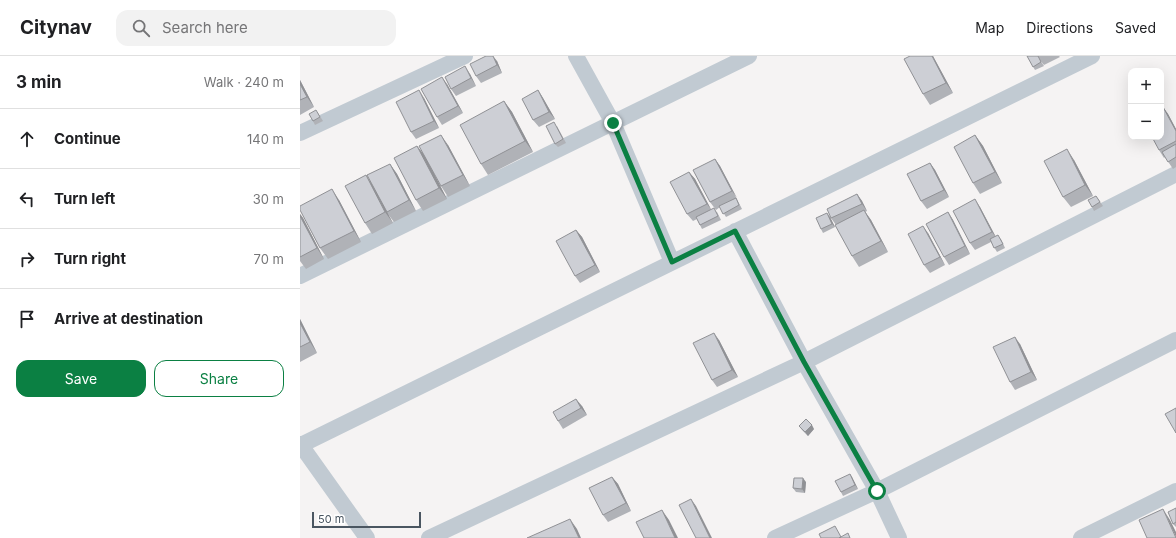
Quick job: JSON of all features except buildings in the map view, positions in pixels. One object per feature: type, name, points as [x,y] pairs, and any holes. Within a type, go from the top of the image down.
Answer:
[{"type":"street","points":[[300,133],[466,56]]},
{"type":"street","points":[[576,56],[613,123],[672,262]]},
{"type":"street","points":[[300,276],[749,56]]},
{"type":"street","points":[[366,538],[300,444],[735,231],[1074,60],[1092,56]]},
{"type":"street","points":[[429,538],[804,362],[1176,174]]},
{"type":"street","points":[[735,231],[804,362],[877,491],[899,538]]},
{"type":"street","points":[[775,538],[877,491],[1176,340]]},
{"type":"street","points":[[1081,538],[1176,491]]},
{"type":"route","points":[[613,123],[672,262],[735,231],[804,362],[877,491]]}]
